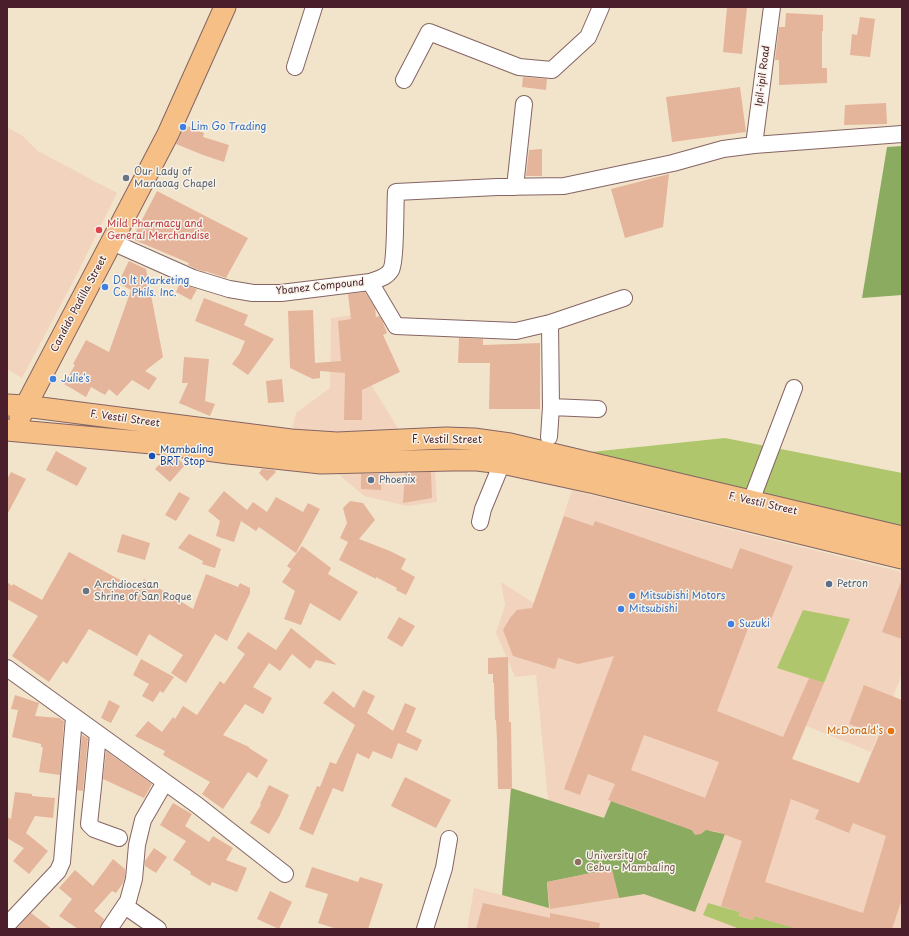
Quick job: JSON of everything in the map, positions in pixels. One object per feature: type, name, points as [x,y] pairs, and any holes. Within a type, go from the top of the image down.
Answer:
[{"type":"main road","name":"Candido Padilla Street","points":[[9,434],[16,406],[112,242],[168,134],[225,7]]},
{"type":"main road","name":"F. Vestil Street","points":[[16,406],[223,432],[318,442],[337,443],[446,438],[474,439],[510,444],[902,538]]},
{"type":"main road","name":"F. Vestil Street","points":[[9,434],[163,444],[321,463],[458,460],[477,460],[502,463],[595,483],[902,558]]},
{"type":"street","points":[[295,67],[314,7]]},
{"type":"street","points":[[404,80],[429,32],[519,67],[552,70],[588,37],[601,7]]},
{"type":"street","name":"Ipil-ipil Road","points":[[754,145],[772,7]]},
{"type":"street","points":[[524,104],[515,186],[564,186],[673,163],[723,149],[754,145],[902,134]]},
{"type":"street","name":"Ybanez Compound","points":[[112,242],[193,278],[229,289],[254,293],[281,293],[370,282],[384,278],[392,269],[394,257],[396,192],[515,186]]},
{"type":"street","points":[[370,282],[396,326],[516,330],[550,323],[624,298]]},
{"type":"street","points":[[549,437],[550,323]]},
{"type":"street","points":[[751,501],[794,388]]},
{"type":"street","points":[[550,407],[598,409]]},
{"type":"street","points":[[480,522],[483,509],[502,463]]},
{"type":"street","points":[[7,668],[197,805],[286,874]]},
{"type":"street","points":[[7,926],[58,871],[62,862],[74,717]]},
{"type":"street","points":[[98,734],[94,787],[89,824],[94,829],[119,838]]},
{"type":"street","points":[[109,929],[128,901],[134,879],[137,845],[143,820],[165,782]]},
{"type":"street","points":[[425,929],[444,868],[449,839]]},
{"type":"street","points":[[125,906],[158,929]]},
{"type":"shaded area","points":[[7,127],[23,136],[38,151],[117,193],[76,276],[22,378],[7,369]]},
{"type":"shaded area","points":[[353,315],[365,375],[401,433],[291,434],[296,413],[330,388],[331,318]]},
{"type":"shaded area","points":[[334,470],[435,470],[437,502],[407,506],[364,496]]},
{"type":"shaded area","points":[[572,490],[902,572],[902,674],[871,752],[806,726],[792,759],[902,799],[902,929],[467,929],[474,888],[502,895],[511,788],[548,800],[536,675],[515,677],[496,633],[505,605],[501,582],[534,603]]},
{"type":"green space","points":[[902,146],[902,295],[862,298],[887,147]]},
{"type":"green space","points":[[725,438],[902,473],[902,528],[581,453]]},
{"type":"green space","points":[[803,610],[850,619],[824,683],[777,668]]},
{"type":"green space","name":"University of Cebu - Mambaling","points":[[511,788],[604,818],[611,801],[692,830],[697,834],[707,828],[710,831],[725,834],[695,912],[644,894],[619,898],[611,869],[547,882],[549,908],[502,895]]},
{"type":"green space","points":[[708,903],[740,912],[739,916],[753,920],[754,916],[795,928],[740,929],[703,915]]},
{"type":"building","points":[[727,7],[747,7],[742,54],[723,52]]},
{"type":"building","points":[[786,13],[823,15],[822,68],[827,68],[827,83],[779,85],[779,60],[775,60],[779,27],[785,27]]},
{"type":"building","points":[[860,17],[875,19],[870,57],[850,55],[852,34],[857,35]]},
{"type":"building","points":[[523,77],[547,79],[546,90],[522,87]]},
{"type":"building","points":[[740,87],[746,132],[672,142],[666,97]]},
{"type":"building","points":[[886,103],[887,124],[844,125],[845,105]]},
{"type":"building","points":[[185,125],[204,133],[203,137],[229,145],[224,162],[176,144]]},
{"type":"building","points":[[542,149],[542,176],[526,176],[529,150]]},
{"type":"building","points":[[669,174],[663,227],[625,238],[611,189]]},
{"type":"building","points":[[157,191],[248,238],[226,278],[196,269],[188,265],[189,263],[132,239]]},
{"type":"building","points":[[129,261],[146,269],[163,357],[145,371],[157,378],[149,390],[132,380],[117,396],[109,389],[105,395],[91,387],[86,397],[64,384],[75,365],[73,364],[86,340],[109,352],[131,290],[118,283]]},
{"type":"building","points":[[180,283],[197,289],[191,300],[176,292]]},
{"type":"building","points":[[365,292],[375,308],[376,317],[379,316],[382,320],[387,333],[383,335],[400,372],[362,390],[362,420],[344,420],[345,373],[320,371],[320,378],[313,379],[290,368],[288,311],[313,310],[315,363],[341,361],[338,321],[351,319],[348,294]]},
{"type":"building","points":[[204,298],[248,315],[244,325],[274,339],[248,375],[232,364],[240,353],[245,341],[195,321]]},
{"type":"building","points":[[459,338],[483,339],[483,345],[540,343],[540,409],[489,409],[490,363],[458,363]]},
{"type":"building","points":[[184,357],[209,359],[205,401],[215,404],[210,416],[179,403],[188,383],[182,383]]},
{"type":"building","points":[[282,379],[284,402],[268,403],[266,381]]},
{"type":"building","points":[[56,451],[87,468],[77,486],[46,470]]},
{"type":"building","points":[[166,457],[177,458],[185,465],[170,482],[155,469]]},
{"type":"building","points":[[262,469],[274,470],[276,472],[267,481],[259,473]]},
{"type":"building","points":[[11,472],[26,479],[7,515],[7,479]]},
{"type":"building","points":[[431,472],[432,498],[403,503],[405,473]]},
{"type":"building","name":"Phoenix","points":[[361,474],[382,474],[381,490],[361,489]]},
{"type":"building","points":[[224,491],[247,510],[253,502],[267,512],[276,497],[303,512],[308,503],[320,509],[296,553],[259,527],[256,531],[241,521],[234,542],[216,536],[220,521],[208,511]]},
{"type":"building","points":[[179,492],[190,498],[176,521],[165,515]]},
{"type":"building","points":[[350,501],[363,503],[375,520],[359,539],[406,559],[401,569],[415,577],[406,595],[396,590],[397,588],[376,577],[376,579],[339,560],[348,542],[340,538],[347,523],[343,508]]},
{"type":"building","points":[[564,516],[593,526],[595,521],[732,569],[740,548],[793,566],[770,622],[759,618],[756,625],[750,623],[717,711],[783,737],[809,678],[824,683],[792,759],[859,783],[879,735],[849,724],[864,685],[902,700],[902,899],[892,929],[797,929],[754,916],[753,920],[739,916],[740,912],[721,906],[742,841],[718,832],[706,830],[701,834],[695,835],[692,830],[608,800],[615,784],[588,774],[580,795],[564,789],[614,656],[578,664],[558,658],[555,669],[513,656],[503,630],[517,610],[532,608]],"holes":[[[644,735],[719,762],[705,798],[631,770]],[[791,799],[819,810],[815,819],[849,833],[853,823],[886,836],[863,913],[765,882]]]},
{"type":"building","points":[[122,534],[150,543],[145,560],[117,552]]},
{"type":"building","points":[[189,534],[221,549],[215,568],[202,564],[203,561],[178,548]]},
{"type":"building","points":[[302,546],[331,568],[328,574],[358,592],[340,621],[310,603],[301,625],[284,619],[295,591],[282,582],[291,569],[287,566]]},
{"type":"building","points":[[69,552],[137,589],[144,579],[193,609],[206,574],[238,587],[240,583],[250,588],[250,593],[227,641],[215,634],[186,683],[171,673],[183,655],[149,634],[137,656],[89,629],[67,664],[63,661],[49,682],[12,656],[38,616],[7,599],[7,582],[12,586],[13,584],[42,600]]},
{"type":"building","points":[[901,582],[902,583],[902,639],[882,632]]},
{"type":"building","points":[[399,617],[415,626],[402,647],[387,638]]},
{"type":"building","points":[[291,628],[337,665],[316,660],[310,669],[292,654],[280,671],[269,663],[253,687],[272,698],[263,714],[245,704],[223,735],[249,747],[268,760],[257,778],[248,772],[223,809],[202,794],[210,782],[163,755],[165,751],[135,736],[148,721],[162,732],[173,717],[175,719],[183,706],[197,715],[220,681],[224,684],[245,654],[237,648],[248,632],[276,650]]},
{"type":"building","points":[[508,657],[512,789],[498,789],[494,683],[493,674],[488,674],[488,658]]},
{"type":"building","points":[[141,659],[174,677],[163,693],[160,691],[153,702],[142,696],[149,684],[133,675]]},
{"type":"building","points":[[363,690],[375,696],[367,713],[393,731],[405,703],[416,708],[406,732],[422,740],[417,751],[398,743],[392,759],[373,751],[369,759],[357,753],[343,792],[333,788],[313,835],[299,829],[317,786],[320,787],[330,762],[336,764],[355,725],[323,703],[333,691],[354,708]]},
{"type":"building","points":[[15,695],[39,703],[35,716],[59,718],[64,721],[60,775],[39,772],[43,747],[41,747],[41,744],[12,737],[18,710],[11,709]]},
{"type":"building","points":[[109,700],[120,706],[111,723],[101,718]]},
{"type":"building","points":[[82,735],[88,738],[83,791],[77,790]]},
{"type":"building","points":[[106,751],[152,784],[144,798],[103,779]]},
{"type":"building","points":[[405,777],[451,800],[436,828],[391,806]]},
{"type":"building","points":[[269,785],[289,795],[269,834],[250,823],[261,805],[260,804]]},
{"type":"building","points":[[15,792],[32,794],[32,796],[55,798],[53,818],[35,816],[26,833],[48,851],[29,874],[13,861],[24,848],[7,838],[7,817],[11,819]]},
{"type":"building","points":[[173,803],[192,814],[185,826],[209,842],[213,836],[233,848],[226,860],[247,868],[237,892],[212,882],[210,886],[190,874],[191,872],[173,860],[186,841],[160,825]]},
{"type":"building","points":[[154,848],[167,857],[156,873],[145,866],[145,861]]},
{"type":"building","points":[[113,859],[125,869],[125,877],[116,893],[112,891],[94,911],[104,919],[100,929],[78,929],[59,916],[72,899],[59,888],[75,870],[93,886]]},
{"type":"building","points":[[312,867],[358,882],[360,877],[383,884],[368,929],[337,929],[318,923],[328,894],[305,887]]},
{"type":"building","points":[[612,869],[619,898],[550,909],[547,882]]},
{"type":"building","points":[[270,891],[292,902],[279,929],[257,919]]},
{"type":"building","points":[[483,903],[550,918],[550,913],[600,923],[599,929],[476,929]]},
{"type":"building","points":[[31,913],[52,929],[16,929]]},
{"type":"place","name":"Lim Go Trading","points":[[183,127]]},
{"type":"place","name":"Our Lady of Manaoag Chapel","points":[[126,178]]},
{"type":"place","name":"Mild Pharmacy and General Merchandise","points":[[99,230]]},
{"type":"place","name":"Do It Marketing Co. Phils. Inc.","points":[[105,287]]},
{"type":"place","name":"Julie's","points":[[53,379]]},
{"type":"place","name":"Mambaling BRT Stop","points":[[152,456]]},
{"type":"place","name":"Phoenix","points":[[371,480]]},
{"type":"place","name":"Petron","points":[[829,584]]},
{"type":"place","name":"Archdiocesan Shrine of San Roque","points":[[86,591]]},
{"type":"place","name":"Mitsubishi Motors","points":[[632,596]]},
{"type":"place","name":"Mitsubishi","points":[[621,609]]},
{"type":"place","name":"Suzuki","points":[[731,624]]},
{"type":"place","name":"McDonald's","points":[[891,731]]},
{"type":"place","name":"University of Cebu - Mambaling","points":[[578,862]]}]
